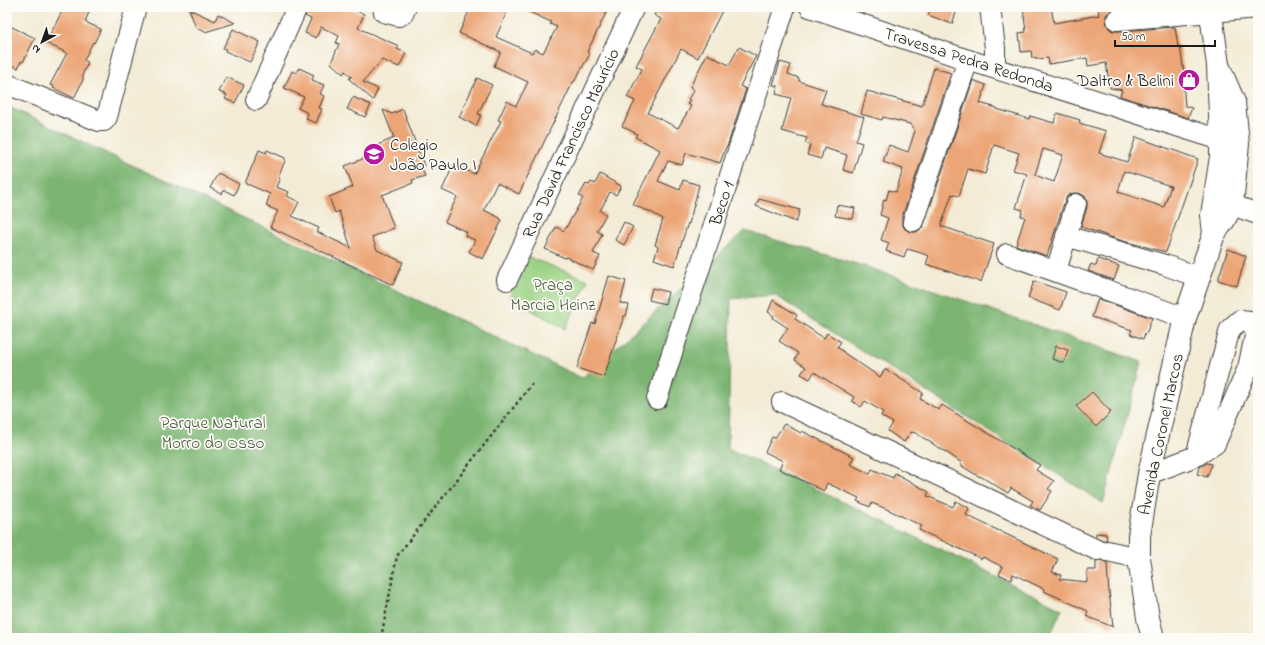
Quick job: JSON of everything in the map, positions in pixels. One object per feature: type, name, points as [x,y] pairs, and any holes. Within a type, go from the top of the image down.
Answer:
[{"type":"main road","name":"Avenida Coronel Marcos","points":[[1210,9],[1218,65],[1221,140],[1221,157],[1212,215],[1214,234]]},
{"type":"main road","name":"Avenida Coronel Marcos","points":[[1153,638],[1148,618],[1139,558],[1139,536],[1148,474],[1185,318],[1214,234],[1232,205],[1238,144],[1234,102],[1218,65]]},
{"type":"street","points":[[7,84],[99,121],[104,121],[107,117],[136,7]]},
{"type":"street","points":[[256,100],[297,7]]},
{"type":"street","points":[[383,7],[384,12],[399,16],[406,7]]},
{"type":"street","name":"Rua David Francisco Maurício","points":[[507,280],[634,7]]},
{"type":"street","name":"Beco 1","points":[[657,399],[785,7]]},
{"type":"street","name":"Travessa Pedra Redonda","points":[[810,7],[968,60],[1221,140]]},
{"type":"street","points":[[990,7],[995,48],[995,68]]},
{"type":"street","points":[[1116,20],[1210,9],[1258,8]]},
{"type":"street","points":[[913,221],[968,60]]},
{"type":"street","points":[[1221,140],[1232,131],[1235,119]]},
{"type":"street","points":[[1059,261],[1076,204]]},
{"type":"street","points":[[1232,205],[1258,214]]},
{"type":"street","points":[[1066,236],[1165,265],[1198,277]]},
{"type":"street","points":[[1007,254],[1185,318]]},
{"type":"street","points":[[1148,474],[1196,456],[1215,444],[1248,368],[1256,332],[1250,321],[1240,320],[1230,329],[1196,456]]},
{"type":"street","points":[[782,402],[1102,550],[1139,558]]},
{"type":"path","points":[[381,638],[397,556],[532,384]]},
{"type":"green space","name":"Parque Natural Morro do Osso","points":[[7,106],[582,378],[745,231],[867,267],[1142,362],[1103,503],[774,295],[731,299],[728,448],[875,517],[1062,609],[1049,638],[7,638]]},
{"type":"green space","name":"Praça Marcia Heinz","points":[[528,257],[588,280],[565,329],[509,297]]},
{"type":"building","points":[[64,7],[91,7],[85,22],[101,29],[84,60],[88,63],[83,73],[83,80],[74,98],[53,88],[54,86],[50,85],[67,53],[46,43]]},
{"type":"building","points":[[308,7],[347,7],[364,14],[358,28],[399,46],[397,49],[406,53],[399,67],[382,60],[363,82],[378,89],[373,100],[349,79],[351,76],[345,71],[343,74],[331,63],[339,44],[336,43],[339,36],[321,27],[316,38],[305,33],[311,19],[305,16]]},
{"type":"building","points":[[471,7],[509,7],[496,37],[532,53],[535,49],[543,53],[557,27],[550,24],[551,22],[518,7],[598,7],[607,11],[587,52],[590,54],[573,82],[519,194],[497,183],[484,210],[502,220],[483,259],[469,252],[475,240],[465,236],[467,232],[445,222],[457,197],[442,190],[454,164],[474,174],[501,121],[498,120],[507,101],[516,106],[528,82],[494,66],[501,52],[459,33]]},
{"type":"building","points":[[659,7],[724,7],[698,58],[681,49],[648,113],[678,128],[691,106],[687,104],[690,100],[688,99],[694,90],[690,87],[707,54],[729,65],[739,47],[756,56],[740,86],[746,89],[727,147],[720,163],[686,153],[682,165],[668,161],[658,181],[680,190],[683,180],[699,185],[689,224],[688,223],[674,266],[654,259],[658,247],[655,245],[663,219],[633,204],[660,150],[635,137],[637,134],[622,126],[635,101],[627,97],[642,69],[636,66],[661,19],[654,15]]},
{"type":"building","points":[[932,7],[958,7],[952,24],[928,15]]},
{"type":"building","points":[[1023,7],[1051,7],[1054,23],[1099,15],[1098,7],[1134,7],[1110,11],[1106,15],[1108,27],[1112,31],[1118,31],[1175,27],[1178,47],[1180,46],[1185,80],[1183,81],[1185,106],[1192,108],[1188,118],[1120,96],[1122,90],[1110,88],[1106,63],[1088,66],[1087,58],[1049,64],[1048,58],[1032,58],[1031,51],[1021,52],[1019,33],[1026,32]]},
{"type":"building","points":[[189,9],[215,21],[218,14],[235,23],[205,32],[196,28]]},
{"type":"building","points":[[12,27],[35,38],[23,62],[21,61],[18,68],[7,63],[7,39]]},
{"type":"building","points":[[233,29],[260,42],[250,62],[225,51],[226,49],[223,48]]},
{"type":"building","points":[[780,62],[791,65],[788,74],[799,78],[799,81],[826,90],[821,104],[864,117],[856,141],[862,143],[853,173],[843,170],[847,155],[824,148],[821,159],[807,155],[810,145],[805,143],[807,138],[782,131],[791,98],[776,94],[778,86],[773,85]]},
{"type":"building","points":[[299,68],[314,75],[312,80],[324,85],[320,94],[324,96],[319,108],[322,109],[316,123],[306,119],[308,113],[298,108],[304,97],[284,88],[292,71],[297,73]]},
{"type":"building","points":[[934,68],[951,73],[902,217],[902,224],[905,229],[910,232],[916,232],[924,225],[973,80],[986,85],[980,103],[1029,119],[1030,116],[1054,123],[1057,113],[1080,120],[1079,123],[1106,131],[1099,153],[1127,162],[1136,137],[1198,159],[1166,252],[1123,241],[1081,227],[1087,202],[1085,196],[1079,193],[1068,195],[1065,200],[1047,256],[1016,245],[1025,217],[1021,216],[1023,210],[1016,208],[1027,174],[1013,170],[1019,153],[994,145],[985,174],[968,169],[959,196],[952,194],[941,226],[994,244],[981,282],[926,264],[929,256],[918,252],[907,249],[904,257],[886,251],[889,243],[881,240],[888,218],[880,215],[884,199],[886,200],[889,190],[896,192],[903,169],[883,162],[889,145],[908,152],[915,131],[910,124],[883,117],[882,120],[861,114],[867,91],[922,106]],"holes":[[[1043,149],[1063,155],[1054,182],[1035,175]],[[1124,171],[1171,186],[1164,207],[1118,192]]]},
{"type":"building","points":[[226,77],[244,85],[235,103],[225,99],[227,95],[219,92]]},
{"type":"building","points":[[477,78],[492,85],[478,114],[481,115],[476,126],[459,117]]},
{"type":"building","points":[[353,97],[371,105],[365,117],[347,109]]},
{"type":"building","points":[[403,109],[424,166],[421,167],[425,176],[412,180],[413,183],[382,195],[394,228],[372,237],[377,250],[403,262],[393,285],[270,227],[278,211],[266,206],[270,194],[245,183],[259,150],[266,153],[267,150],[285,158],[276,187],[289,192],[287,196],[299,202],[292,216],[319,228],[317,232],[351,248],[339,211],[335,213],[329,197],[353,187],[345,166],[375,154],[373,147],[394,138],[383,110],[392,114]]},
{"type":"building","points":[[218,173],[239,184],[234,195],[224,190],[222,194],[210,188]]},
{"type":"building","points":[[600,174],[621,186],[616,195],[610,192],[600,211],[606,214],[597,231],[602,234],[593,253],[600,256],[593,270],[545,249],[556,227],[564,231],[583,198],[579,196],[586,184],[589,185],[591,182],[595,184]]},
{"type":"building","points":[[759,199],[800,210],[796,222],[756,206]]},
{"type":"building","points":[[837,205],[855,208],[853,219],[835,216]]},
{"type":"building","points":[[624,222],[633,227],[624,245],[615,240]]},
{"type":"building","points":[[1228,249],[1246,256],[1237,286],[1218,280]]},
{"type":"building","points":[[1098,259],[1119,266],[1114,280],[1088,271],[1091,264],[1096,266]]},
{"type":"building","points":[[609,276],[626,281],[620,303],[629,305],[604,377],[577,368],[592,323],[595,324]]},
{"type":"building","points":[[1034,281],[1066,292],[1060,310],[1028,298]]},
{"type":"building","points":[[652,288],[668,292],[665,304],[649,300]]},
{"type":"building","points":[[1098,299],[1152,318],[1143,339],[1130,334],[1132,330],[1092,317]]},
{"type":"building","points":[[773,300],[797,315],[795,319],[824,338],[827,333],[841,342],[837,347],[880,377],[885,369],[923,393],[920,399],[939,410],[942,405],[1040,465],[1036,470],[1054,481],[1048,489],[1052,491],[1040,510],[1030,505],[1033,501],[1011,488],[1008,493],[980,477],[960,465],[962,463],[952,456],[914,432],[911,432],[904,442],[888,431],[893,423],[881,416],[883,412],[865,401],[861,407],[852,401],[854,397],[814,372],[810,379],[801,374],[806,367],[795,360],[798,353],[779,341],[788,328],[773,318],[774,316],[768,312]]},
{"type":"building","points":[[1056,346],[1068,350],[1064,363],[1052,359]]},
{"type":"building","points":[[1092,392],[1111,412],[1096,427],[1076,406]]},
{"type":"building","points":[[784,424],[801,433],[802,431],[854,457],[850,464],[870,474],[872,469],[893,478],[895,473],[929,492],[927,496],[953,507],[956,501],[969,508],[966,515],[1058,559],[1052,572],[1061,575],[1059,579],[1087,582],[1087,570],[1096,570],[1096,561],[1101,560],[1107,563],[1113,627],[1086,616],[1088,611],[1044,591],[1044,589],[1013,574],[1011,580],[999,574],[1003,567],[919,530],[922,526],[891,511],[872,503],[870,507],[857,501],[859,498],[827,483],[824,491],[779,469],[783,461],[765,452],[772,437],[775,438]]},
{"type":"building","points":[[1207,463],[1212,464],[1207,477],[1197,474],[1200,467]]},
{"type":"building","points":[[1096,533],[1106,534],[1107,540],[1096,537]]},
{"type":"place","name":"Daltro & Belini","points":[[1189,80]]},
{"type":"place","name":"Colegio João Paulo I","points":[[374,154]]}]
